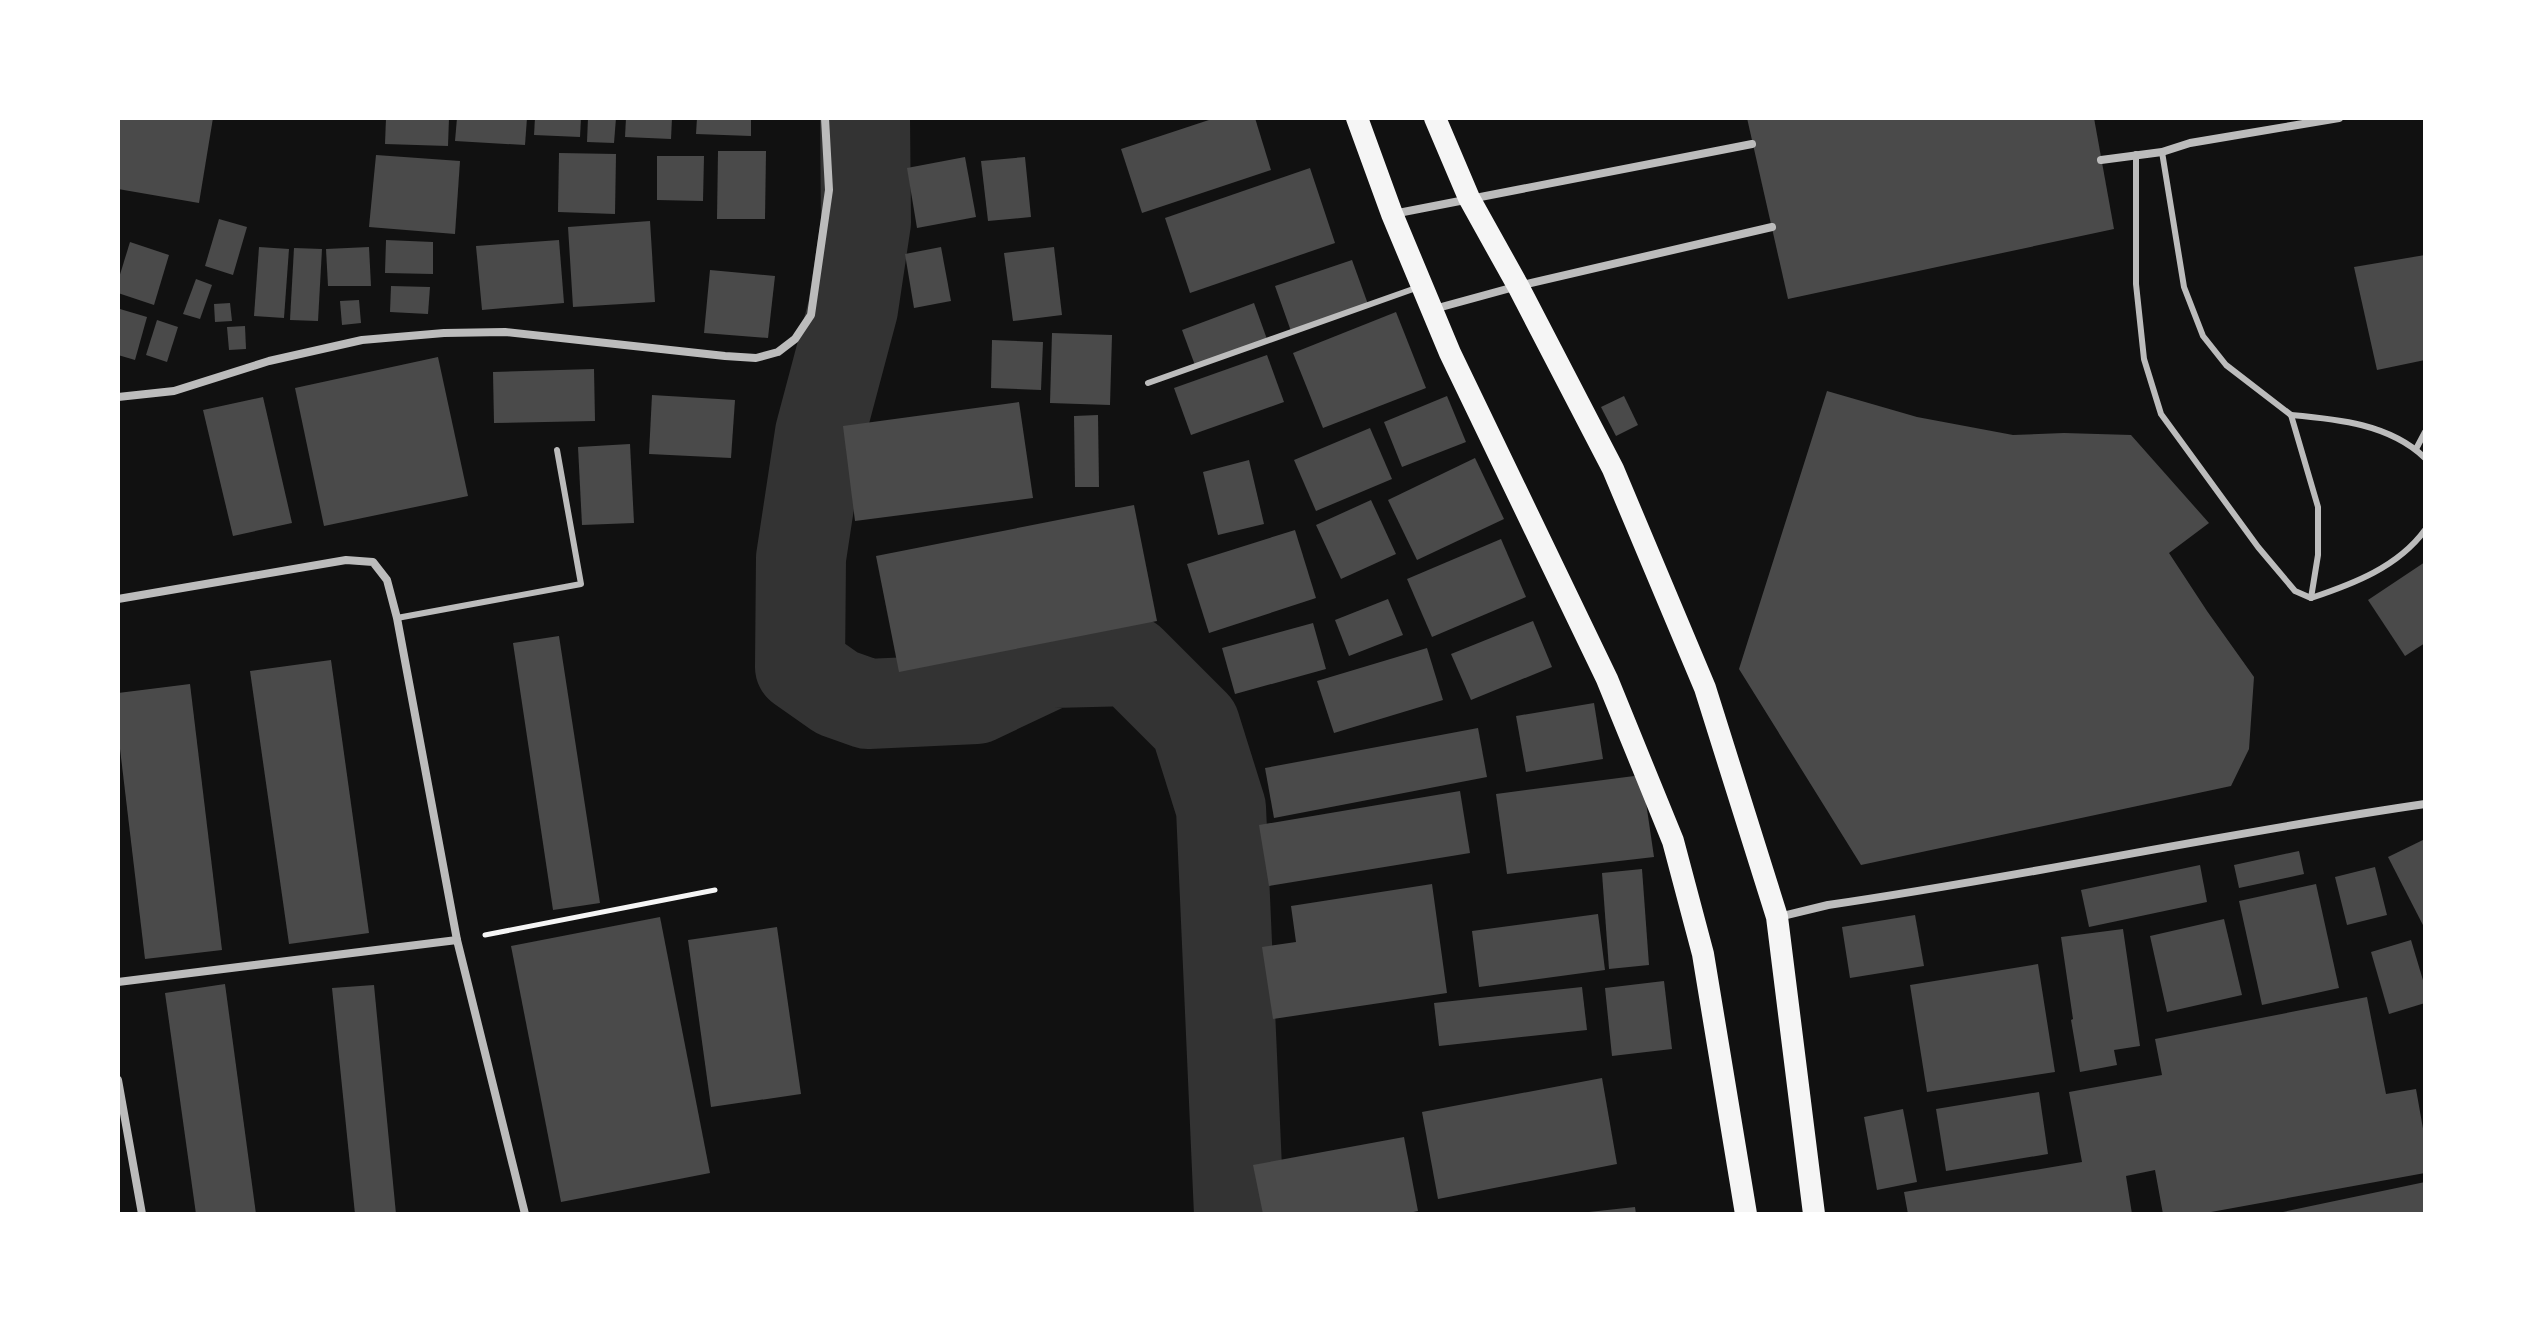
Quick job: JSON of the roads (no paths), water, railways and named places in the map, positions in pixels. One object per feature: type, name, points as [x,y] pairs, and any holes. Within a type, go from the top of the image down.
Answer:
[{"type":"highway","points":[[1357,118],[1392,214],[1450,353],[1607,679],[1673,841],[1703,954],[1746,1214]]},
{"type":"highway","points":[[1435,118],[1469,198],[1613,469],[1705,688],[1777,917],[1814,1214]]},
{"type":"street","points":[[118,397],[174,391],[269,361],[362,340],[444,333],[505,332],[756,358],[778,352],[795,339],[811,315],[829,190],[825,118]]},
{"type":"street","points":[[2101,160],[2162,152],[2190,143],[2339,118]]},
{"type":"street","points":[[1392,214],[1752,144]]},
{"type":"street","points":[[1433,309],[1772,227]]},
{"type":"street","points":[[118,599],[346,560],[373,562],[387,580],[397,618],[457,940],[525,1214]]},
{"type":"street","points":[[1777,917],[1828,905],[2193,844],[2304,822],[2425,804]]},
{"type":"street","points":[[118,982],[457,940]]},
{"type":"street","points":[[118,1080],[142,1214]]},
{"type":"lane","points":[[2162,152],[2184,287],[2203,336],[2226,365],[2291,415],[2346,420],[2404,441],[2425,458]]},
{"type":"lane","points":[[2136,154],[2136,284],[2144,359],[2161,414],[2258,547],[2295,591],[2311,598],[2356,583],[2411,549],[2425,530]]},
{"type":"lane","points":[[1148,383],[1423,285]]},
{"type":"lane","points":[[2291,415],[2318,507],[2318,555],[2311,598]]},
{"type":"lane","points":[[2416,449],[2425,432]]},
{"type":"lane","points":[[397,618],[581,584],[557,450]]},
{"type":"waterway","points":[[865,118],[866,222],[853,309],[820,433],[801,558],[800,667],[837,693],[868,704],[976,699],[1052,663],[1131,661],[1195,725],[1221,808],[1239,1214]]}]
